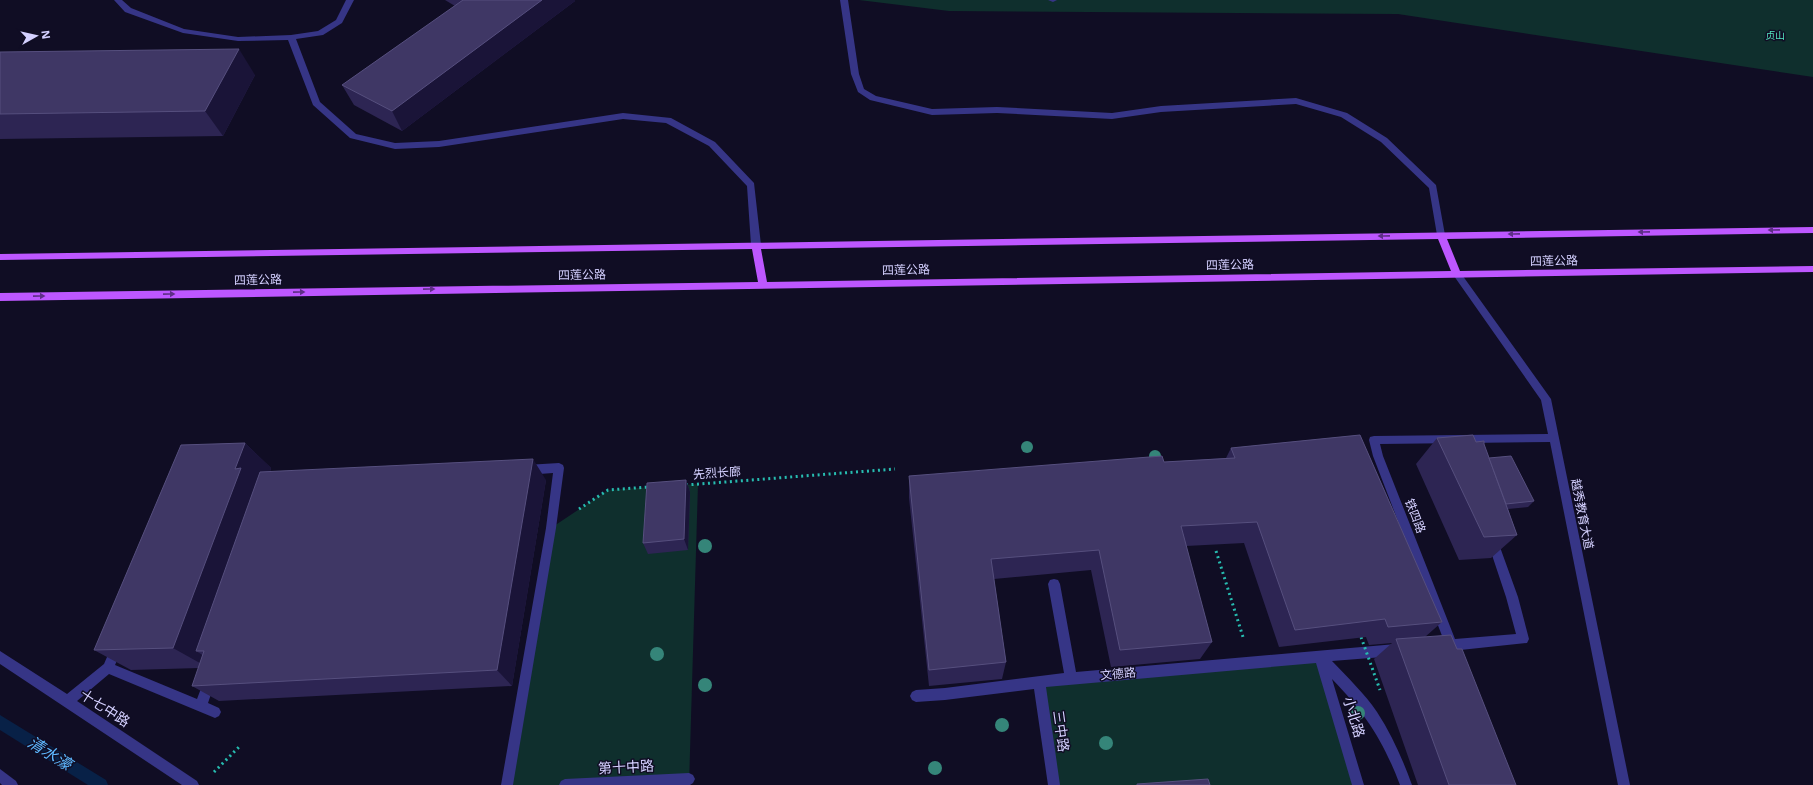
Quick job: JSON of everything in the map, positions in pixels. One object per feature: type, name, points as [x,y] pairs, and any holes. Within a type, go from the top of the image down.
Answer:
[{"type":"main road","points":[[0,257],[1813,230]]},
{"type":"main road","points":[[1441,235],[1457,274]]},
{"type":"main road","points":[[756,245],[763,284]]},
{"type":"main road","name":"四莲公路","points":[[0,297],[763,284],[1813,269]]},
{"type":"street","points":[[118,0],[128,10],[183,31],[238,39],[291,37],[320,33],[339,20],[350,0]]},
{"type":"street","points":[[844,0],[855,74],[861,90],[873,98],[932,112],[997,110],[1112,116],[1160,109],[1296,101],[1344,115],[1384,140],[1433,186],[1441,235]]},
{"type":"street","points":[[291,37],[316,103],[353,136],[395,146],[439,144],[623,116],[668,120],[712,144],[751,185],[756,245]]},
{"type":"street","name":"越秀教育大道","points":[[1457,274],[1546,399],[1624,785]]},
{"type":"street","name":"铁四路","points":[[1451,645],[1378,456],[1374,440],[1553,438]]},
{"type":"street","points":[[507,785],[559,468],[511,470]]},
{"type":"street","points":[[1435,646],[1523,639],[1512,597],[1487,526]]},
{"type":"street","points":[[1054,584],[1071,678]]},
{"type":"street","points":[[67,702],[108,668],[120,638]]},
{"type":"street","points":[[1320,657],[1403,649]]},
{"type":"street","name":"十七中路","points":[[0,657],[193,785]]},
{"type":"street","points":[[1320,657],[1366,708],[1384,735],[1399,766],[1406,785]]},
{"type":"street","name":"文德路","points":[[916,696],[945,694],[1039,681],[1320,657]]},
{"type":"street","name":"小北路","points":[[1320,657],[1358,785]]},
{"type":"street","points":[[108,668],[215,712]]},
{"type":"street","points":[[201,705],[212,675]]},
{"type":"street","name":"三中路","points":[[1039,681],[1054,785]]},
{"type":"street","points":[[0,775],[12,785]]},
{"type":"street","name":"第十中路","points":[[565,785],[690,779]]},
{"type":"path","name":"先烈长廊","points":[[683,485],[895,469]]},
{"type":"path","points":[[550,528],[608,490],[653,487]]},
{"type":"path","points":[[1216,551],[1250,663]]},
{"type":"path","points":[[1361,637],[1380,690]]},
{"type":"path","points":[[213,774],[239,747]]},
{"type":"green space","name":"贞山","points":[[859,0],[1813,0],[1813,77],[1398,14],[949,11]]},
{"type":"green space","points":[[698,484],[689,785],[507,785],[551,528],[608,490]]},
{"type":"green space","points":[[1320,657],[1358,785],[1054,785],[1039,681]]},
{"type":"building","points":[[463,0],[542,0],[392,111],[342,85]]},
{"type":"building","points":[[239,49],[205,111],[0,114],[0,52]]},
{"type":"building","points":[[1360,435],[1442,622],[1388,627],[1385,619],[1295,630],[1257,522],[1181,526],[1212,642],[1120,650],[1099,550],[991,559],[1006,662],[929,670],[909,476],[1162,456],[1164,462],[1235,458],[1231,448]]},
{"type":"building","points":[[1473,435],[1476,442],[1484,441],[1517,535],[1484,537],[1437,438]]},
{"type":"building","points":[[245,443],[235,469],[241,468],[173,648],[94,650],[181,445]]},
{"type":"building","points":[[1511,456],[1534,501],[1506,504],[1489,458]]},
{"type":"building","points":[[533,459],[497,670],[192,686],[204,651],[196,651],[260,472]]},
{"type":"building","points":[[686,480],[684,539],[643,543],[647,483]]},
{"type":"building","points":[[1451,635],[1457,649],[1462,649],[1516,785],[1449,785],[1396,639]]},
{"type":"building","points":[[1208,779],[1210,785],[1137,785],[1137,784]]},
{"type":"waterway","name":"清水濠","points":[[0,722],[101,785]]}]
